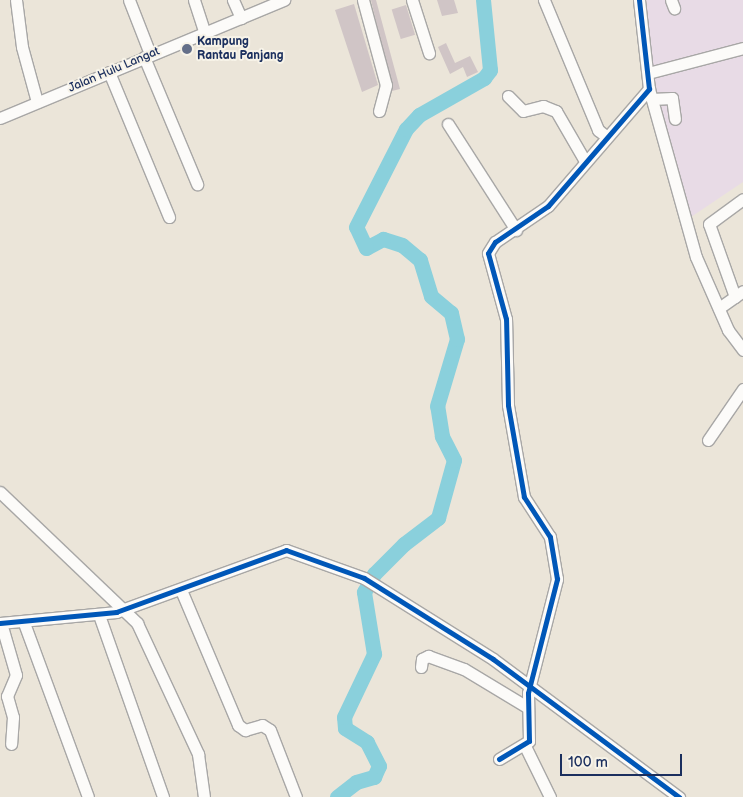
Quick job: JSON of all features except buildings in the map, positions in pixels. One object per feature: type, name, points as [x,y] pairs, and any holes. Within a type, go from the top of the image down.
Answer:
[{"type":"street","points":[[16,0],[22,47],[37,102]]},
{"type":"street","points":[[129,0],[147,55],[197,184]]},
{"type":"street","points":[[194,0],[205,33]]},
{"type":"street","points":[[233,0],[240,18]]},
{"type":"street","name":"Jalan Hulu Langat","points":[[0,118],[147,55],[284,0]]},
{"type":"street","points":[[362,0],[386,85],[379,111]]},
{"type":"street","points":[[412,0],[429,53]]},
{"type":"street","points":[[544,0],[598,130],[606,136]]},
{"type":"street","points":[[639,0],[650,94],[696,257],[719,308],[743,350]]},
{"type":"street","points":[[648,73],[743,48]]},
{"type":"street","points":[[109,72],[169,217]]},
{"type":"street","points":[[499,759],[525,746],[530,736],[527,707],[530,686],[557,579],[550,538],[524,497],[508,405],[506,319],[488,258],[495,242],[516,230],[548,206],[606,136],[650,94]]},
{"type":"street","points":[[650,94],[672,98],[675,119]]},
{"type":"street","points":[[508,96],[523,112],[543,106],[556,111],[585,161]]},
{"type":"street","points":[[448,124],[516,230]]},
{"type":"street","points":[[719,308],[739,294],[709,224],[743,199]]},
{"type":"street","points":[[708,440],[743,389]]},
{"type":"street","points":[[0,492],[79,572],[125,609],[150,643],[200,762],[204,797]]},
{"type":"street","points":[[11,744],[13,717],[7,696],[16,675],[0,623],[24,623],[99,615],[125,609],[286,550],[364,578],[376,585],[530,686],[679,797]]},
{"type":"street","points":[[181,590],[238,725],[245,730],[262,725],[270,730],[296,797]]},
{"type":"street","points":[[99,615],[163,797]]},
{"type":"street","points":[[24,623],[88,797]]},
{"type":"street","points":[[421,667],[422,660],[428,656],[464,669],[527,707]]},
{"type":"street","points":[[525,746],[550,797]]},
{"type":"shaded area","points":[[645,0],[743,0],[743,182],[691,217],[654,88]]},
{"type":"waterway","points":[[337,797],[356,782],[374,777],[379,766],[367,742],[345,728],[344,717],[374,654],[364,592],[374,574],[404,544],[438,518],[454,460],[442,436],[437,406],[457,339],[451,313],[431,296],[420,260],[402,245],[383,239],[366,248],[356,227],[406,129],[419,115],[484,78],[490,70],[483,0]]},
{"type":"cycle path","points":[[499,759],[529,741],[528,693],[557,579],[550,537],[524,497],[508,405],[506,319],[488,253],[495,242],[548,206],[649,89],[639,0]]},
{"type":"cycle path","points":[[0,623],[116,612],[286,550],[364,578],[493,659],[679,797]]},
{"type":"place","name":"Kampung Rantau Panjang","points":[[187,49]]}]
